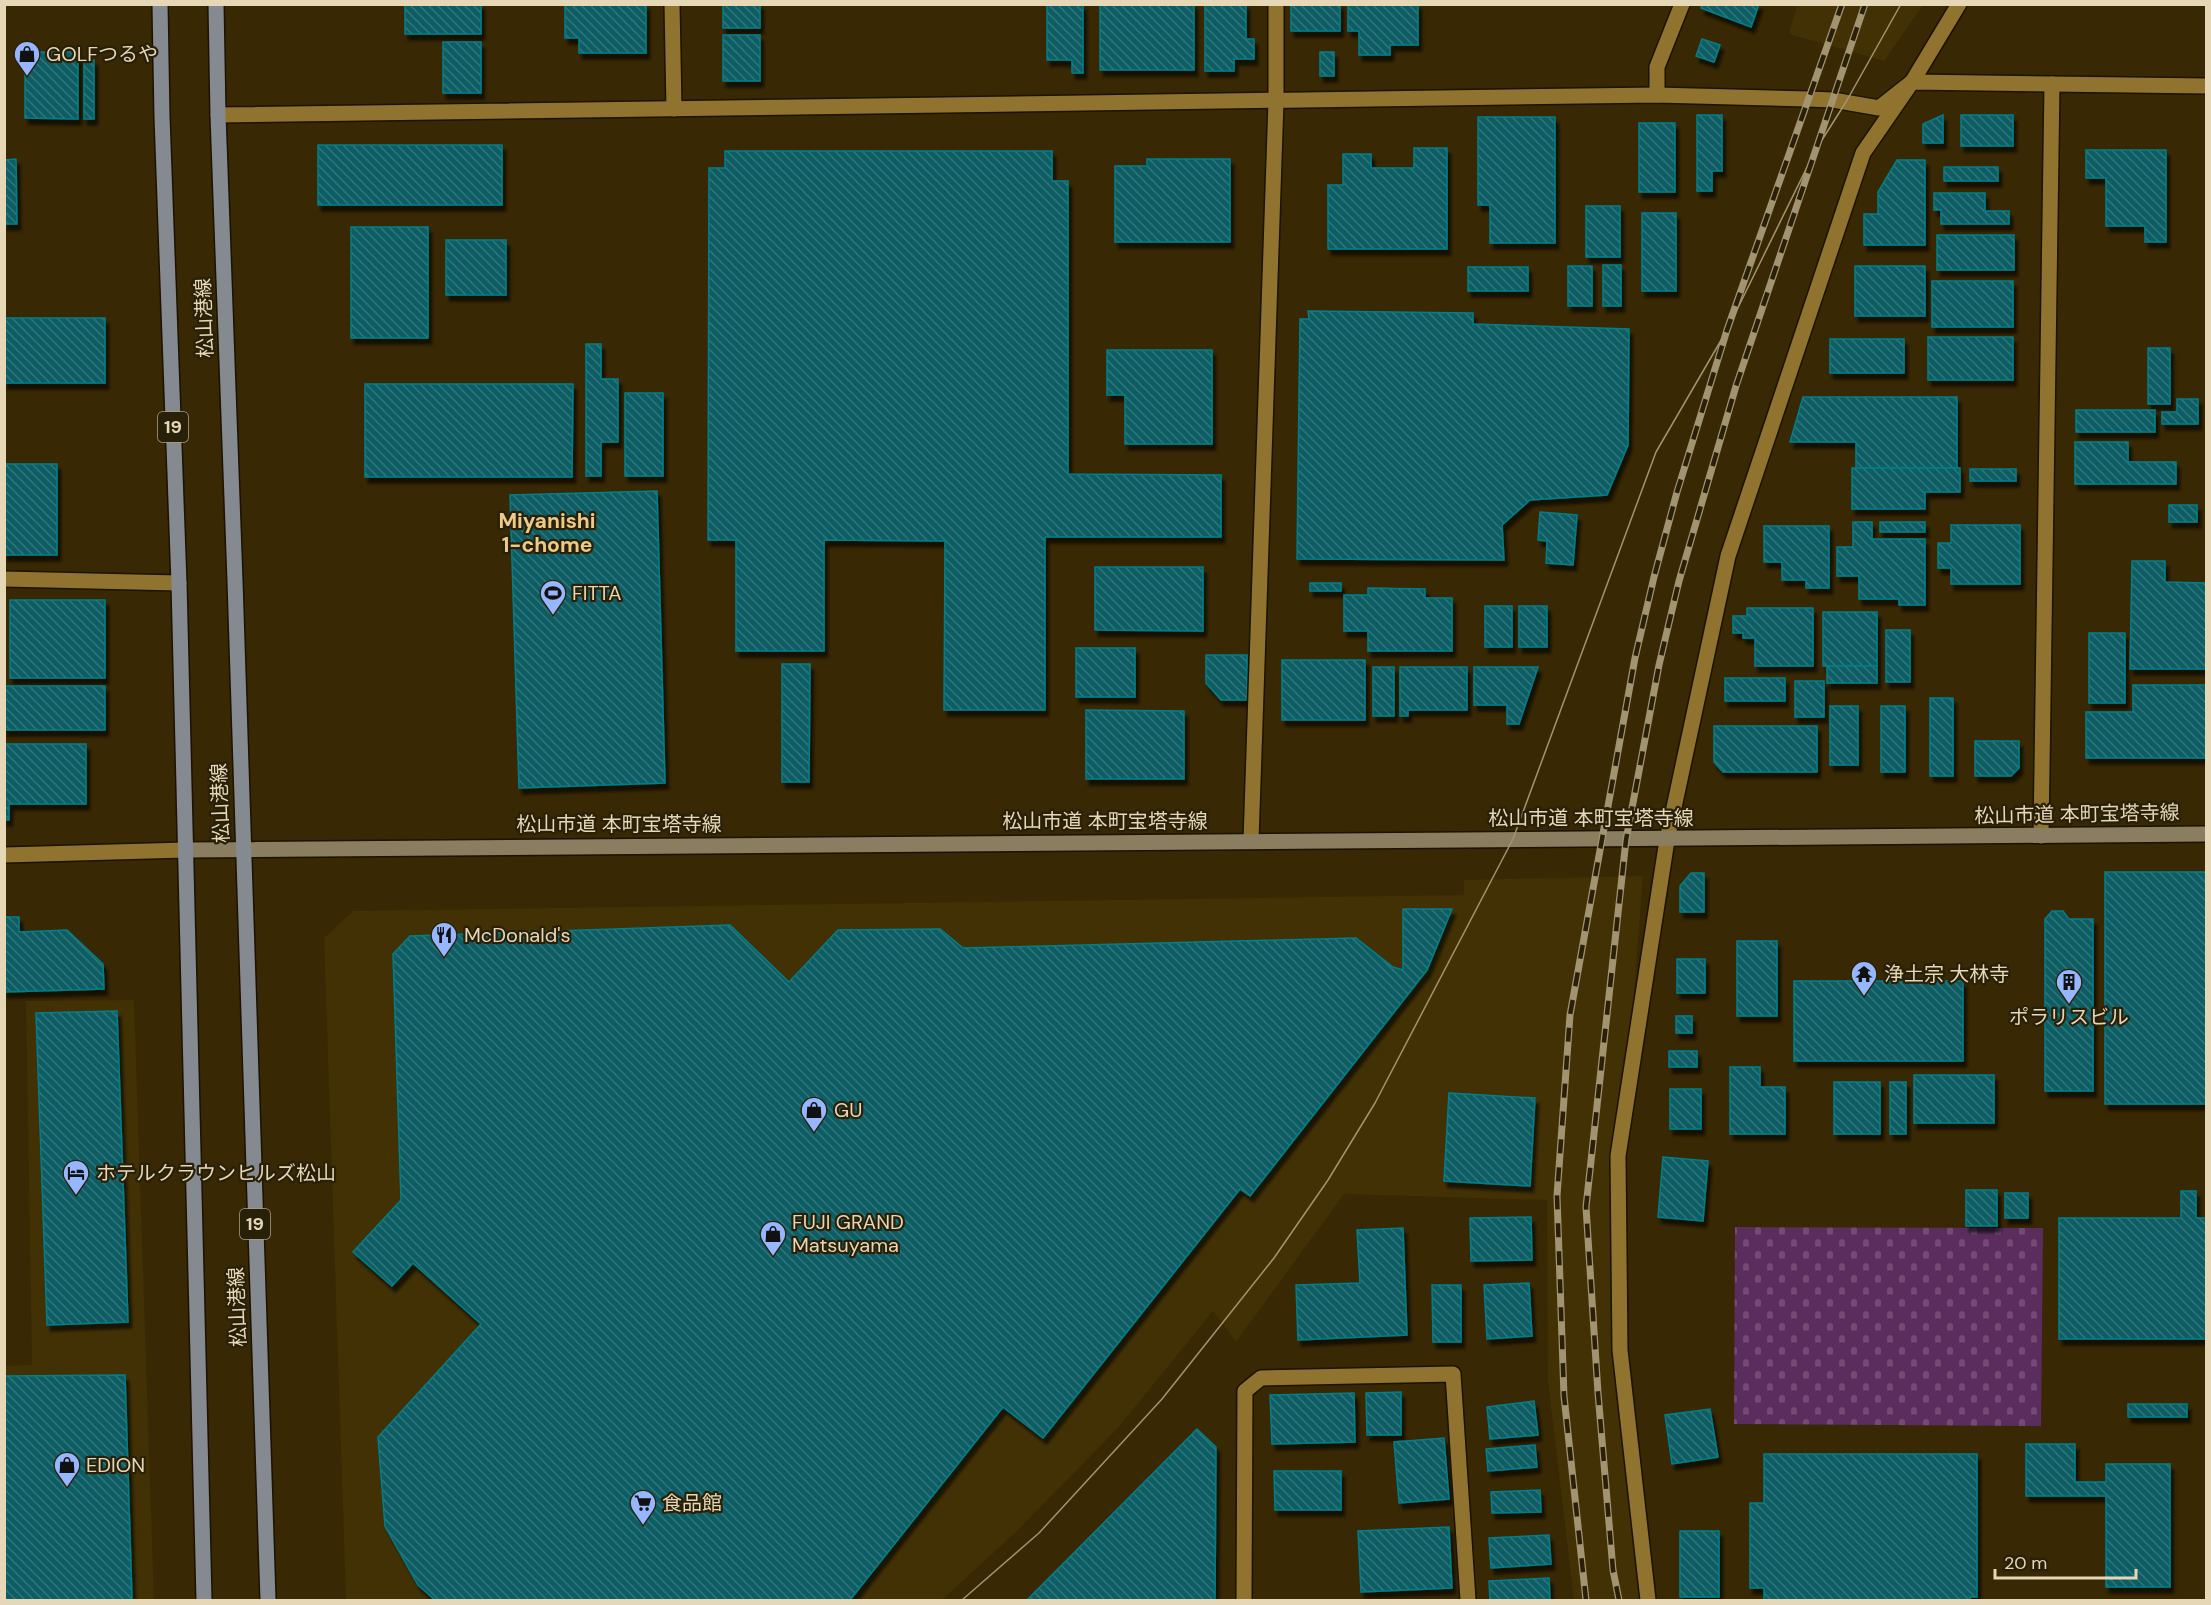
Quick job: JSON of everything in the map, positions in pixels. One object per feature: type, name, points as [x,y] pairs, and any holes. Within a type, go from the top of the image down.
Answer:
[{"type":"main road","name":"松山港線","points":[[160,4],[179,584],[204,1600]]},
{"type":"main road","name":"松山港線","points":[[216,4],[268,1600]]},
{"type":"street","points":[[672,4],[674,109]]},
{"type":"street","points":[[1251,841],[1276,101],[1276,4]]},
{"type":"street","points":[[1657,95],[1658,67],[1682,4]]},
{"type":"street","points":[[1648,1600],[1620,1350],[1618,1156],[1667,840],[1728,556],[1863,153],[1912,82],[1959,4]]},
{"type":"street","points":[[218,115],[1657,95],[1833,100],[1879,108],[1912,82],[2206,86]]},
{"type":"street","points":[[2041,836],[2052,84]]},
{"type":"street","points":[[4,579],[179,584]]},
{"type":"street","name":"松山市道 本町宝塔寺線","points":[[4,855],[242,848],[1667,840],[2206,834]]},
{"type":"street","points":[[1244,1600],[1245,1391],[1261,1378],[1453,1374],[1468,1600]]},
{"type":"shaded area","points":[[1797,4],[1923,5],[1884,61],[1789,34]]},
{"type":"shaded area","name":"FUJI GRAND Matsuyama","points":[[1643,876],[1622,1154],[1622,1337],[1645,1600],[1574,1600],[1548,1382],[1547,1200],[1344,1194],[1236,1342],[1213,1311],[1118,1428],[1017,1531],[942,1600],[346,1600],[324,938],[353,911],[1464,895],[1464,880]]},
{"type":"shaded area","points":[[134,1000],[154,1600],[5,1600],[4,1366],[32,1365],[26,1001]]},
{"type":"green space","points":[[1735,1227],[2043,1228],[2041,1426],[1734,1424]]},
{"type":"building","points":[[405,4],[481,4],[481,34],[405,34]]},
{"type":"building","points":[[565,4],[646,4],[646,53],[579,53],[579,38],[565,38]]},
{"type":"building","points":[[723,4],[760,4],[760,28],[723,28]]},
{"type":"building","points":[[1047,4],[1083,4],[1083,73],[1072,73],[1072,60],[1047,60]]},
{"type":"building","points":[[1100,4],[1194,4],[1194,70],[1100,70]]},
{"type":"building","points":[[1205,4],[1246,4],[1246,39],[1254,39],[1254,59],[1234,59],[1234,71],[1205,71]]},
{"type":"building","points":[[1291,4],[1340,4],[1340,31],[1291,31]]},
{"type":"building","points":[[1348,4],[1418,4],[1418,45],[1390,45],[1390,55],[1359,55],[1359,31],[1348,31]]},
{"type":"building","points":[[1702,4],[1759,4],[1751,27],[1701,8]]},
{"type":"building","points":[[723,35],[760,35],[760,81],[723,81]]},
{"type":"building","points":[[1702,39],[1720,45],[1714,62],[1696,56]]},
{"type":"building","points":[[443,42],[481,42],[481,93],[443,93]]},
{"type":"building","points":[[25,52],[78,52],[78,119],[25,118]]},
{"type":"building","points":[[1320,52],[1334,52],[1334,76],[1320,76]]},
{"type":"building","points":[[84,60],[94,60],[94,119],[84,119]]},
{"type":"building","points":[[1697,115],[1722,115],[1722,171],[1712,171],[1712,191],[1697,191]]},
{"type":"building","points":[[1943,115],[1943,143],[1923,143],[1923,124]]},
{"type":"building","points":[[1961,115],[2013,115],[2013,146],[1961,146]]},
{"type":"building","points":[[1478,117],[1555,117],[1555,243],[1490,243],[1490,205],[1478,205]]},
{"type":"building","points":[[1639,123],[1675,123],[1675,192],[1639,192]]},
{"type":"building","points":[[318,145],[502,145],[502,205],[318,205]]},
{"type":"building","points":[[1414,148],[1447,148],[1447,249],[1328,249],[1328,185],[1343,185],[1343,154],[1371,154],[1371,168],[1414,168]]},
{"type":"building","points":[[2086,150],[2166,150],[2166,242],[2145,242],[2145,226],[2106,226],[2106,178],[2086,178]]},
{"type":"building","points":[[725,151],[1052,151],[1052,181],[1068,181],[1068,474],[1221,475],[1221,537],[1045,537],[1045,710],[944,710],[945,541],[824,540],[824,651],[736,651],[736,540],[708,540],[709,168],[725,168]]},
{"type":"building","points":[[16,159],[17,224],[4,224],[4,160]]},
{"type":"building","points":[[1147,159],[1230,159],[1230,242],[1115,242],[1115,166],[1147,166]]},
{"type":"building","points":[[1897,160],[1925,160],[1925,245],[1864,245],[1864,214],[1878,214],[1878,192]]},
{"type":"building","points":[[1944,167],[1998,167],[1998,181],[1944,181]]},
{"type":"building","points":[[1934,193],[1985,193],[1985,211],[2009,211],[2009,224],[1941,224],[1941,210],[1934,210]]},
{"type":"building","points":[[1586,206],[1620,206],[1620,257],[1586,257]]},
{"type":"building","points":[[1642,213],[1676,213],[1676,291],[1642,291]]},
{"type":"building","points":[[351,227],[428,227],[428,338],[351,338]]},
{"type":"building","points":[[1937,235],[2014,235],[2014,270],[1937,270]]},
{"type":"building","points":[[446,240],[506,240],[506,295],[446,295]]},
{"type":"building","points":[[1603,265],[1621,265],[1621,306],[1603,306]]},
{"type":"building","points":[[1568,266],[1592,266],[1592,306],[1568,306]]},
{"type":"building","points":[[1855,266],[1925,266],[1925,316],[1855,316]]},
{"type":"building","points":[[1468,267],[1528,267],[1528,291],[1468,291]]},
{"type":"building","points":[[1932,281],[2013,281],[2013,327],[1932,327]]},
{"type":"building","points":[[1308,311],[1473,313],[1473,324],[1629,329],[1628,445],[1607,495],[1530,500],[1502,525],[1504,560],[1297,559],[1300,319],[1309,319]]},
{"type":"building","points":[[4,318],[105,318],[105,383],[4,383]]},
{"type":"building","points":[[1928,337],[2013,337],[2013,380],[1928,380]]},
{"type":"building","points":[[1830,339],[1904,339],[1904,373],[1830,373]]},
{"type":"building","points":[[586,344],[601,344],[601,379],[618,379],[618,442],[601,442],[601,476],[586,476]]},
{"type":"building","points":[[2148,348],[2170,348],[2170,404],[2148,404]]},
{"type":"building","points":[[1107,350],[1212,350],[1212,444],[1125,444],[1125,395],[1107,395]]},
{"type":"building","points":[[365,384],[573,384],[572,477],[365,477]]},
{"type":"building","points":[[625,393],[663,393],[663,476],[625,476]]},
{"type":"building","points":[[1803,397],[1957,397],[1957,468],[1856,468],[1856,442],[1790,442]]},
{"type":"building","points":[[2177,399],[2198,399],[2198,424],[2162,424],[2162,412],[2177,412]]},
{"type":"building","points":[[2076,410],[2155,410],[2155,432],[2076,432]]},
{"type":"building","points":[[2075,442],[2128,442],[2128,462],[2176,462],[2176,484],[2075,484]]},
{"type":"building","points":[[4,464],[57,464],[57,555],[4,555]]},
{"type":"building","points":[[1852,468],[1960,468],[1960,492],[1925,492],[1925,509],[1852,509]]},
{"type":"building","points":[[1970,469],[2016,469],[2016,481],[1970,481]]},
{"type":"building","points":[[657,491],[665,783],[519,788],[510,495]]},
{"type":"building","points":[[2169,505],[2197,505],[2197,522],[2169,522]]},
{"type":"building","points":[[1540,512],[1577,515],[1573,565],[1546,563],[1547,541],[1538,540]]},
{"type":"building","points":[[1853,522],[1872,522],[1872,539],[1925,539],[1925,605],[1899,605],[1899,599],[1859,599],[1859,576],[1837,576],[1837,547],[1853,547]]},
{"type":"building","points":[[1880,522],[1925,522],[1925,532],[1880,532]]},
{"type":"building","points":[[1951,525],[2020,525],[2020,584],[1951,584],[1951,568],[1938,568],[1938,543],[1951,543]]},
{"type":"building","points":[[1764,526],[1829,526],[1829,588],[1806,588],[1806,580],[1782,580],[1782,562],[1764,562]]},
{"type":"building","points":[[2132,561],[2165,561],[2165,582],[2206,583],[2206,669],[2130,669]]},
{"type":"building","points":[[1095,567],[1203,567],[1203,631],[1095,630]]},
{"type":"building","points":[[1310,583],[1341,583],[1341,591],[1310,591]]},
{"type":"building","points":[[1368,588],[1425,589],[1425,598],[1452,598],[1452,651],[1368,651],[1368,631],[1344,631],[1344,595],[1368,595]]},
{"type":"building","points":[[10,600],[105,600],[105,678],[10,678]]},
{"type":"building","points":[[1485,606],[1512,606],[1512,647],[1485,647]]},
{"type":"building","points":[[1519,606],[1547,606],[1547,647],[1519,647]]},
{"type":"building","points":[[1747,608],[1813,608],[1813,666],[1755,666],[1755,638],[1743,638],[1743,633],[1733,633],[1733,616],[1747,616]]},
{"type":"building","points":[[1823,612],[1877,612],[1877,666],[1823,666]]},
{"type":"building","points":[[1886,630],[1910,630],[1910,682],[1886,682]]},
{"type":"building","points":[[2089,633],[2125,633],[2125,703],[2089,703]]},
{"type":"building","points":[[1076,648],[1135,648],[1135,697],[1076,697]]},
{"type":"building","points":[[1206,655],[1247,655],[1247,700],[1221,700],[1206,683]]},
{"type":"building","points":[[1282,660],[1365,660],[1365,720],[1282,720]]},
{"type":"building","points":[[782,664],[810,664],[809,782],[782,782]]},
{"type":"building","points":[[1827,666],[1877,666],[1877,683],[1827,683]]},
{"type":"building","points":[[1373,667],[1394,667],[1394,716],[1373,716]]},
{"type":"building","points":[[1400,667],[1467,667],[1467,710],[1408,710],[1408,716],[1400,716]]},
{"type":"building","points":[[1474,667],[1538,667],[1519,724],[1507,724],[1507,705],[1474,705]]},
{"type":"building","points":[[1725,678],[1785,678],[1785,701],[1725,701]]},
{"type":"building","points":[[1795,681],[1824,681],[1824,717],[1795,717]]},
{"type":"building","points":[[2133,685],[2206,685],[2206,758],[2086,758],[2086,712],[2133,712]]},
{"type":"building","points":[[4,686],[105,686],[105,730],[4,730]]},
{"type":"building","points":[[1930,698],[1953,698],[1953,776],[1930,776]]},
{"type":"building","points":[[1830,706],[1858,706],[1858,765],[1830,765]]},
{"type":"building","points":[[1881,706],[1905,706],[1905,772],[1881,772]]},
{"type":"building","points":[[1086,710],[1184,711],[1184,779],[1086,779]]},
{"type":"building","points":[[1714,726],[1817,726],[1817,772],[1723,772],[1714,762]]},
{"type":"building","points":[[1975,741],[2019,741],[2019,768],[2011,776],[1975,776]]},
{"type":"building","points":[[4,744],[86,744],[86,804],[9,804],[9,820],[4,820]]},
{"type":"building","points":[[2105,872],[2206,872],[2206,1104],[2105,1104]]},
{"type":"building","points":[[1691,873],[1704,873],[1704,912],[1680,912],[1680,886]]},
{"type":"building","name":"FUJI GRAND Matsuyama","points":[[1403,909],[1452,909],[1427,970],[1250,1196],[1240,1189],[1043,1438],[1003,1407],[850,1600],[435,1600],[418,1585],[385,1526],[378,1437],[481,1324],[413,1263],[392,1286],[353,1252],[401,1200],[393,954],[410,936],[730,925],[789,982],[838,930],[940,929],[963,948],[1356,938],[1393,967],[1403,970]]},
{"type":"building","name":"ポラリスビル","points":[[2052,911],[2063,911],[2069,919],[2093,919],[2093,1091],[2045,1091],[2045,919]]},
{"type":"building","points":[[4,917],[19,917],[19,932],[67,930],[103,964],[104,989],[4,992]]},
{"type":"building","points":[[1737,941],[1777,941],[1777,1016],[1737,1016]]},
{"type":"building","points":[[1677,959],[1705,959],[1705,993],[1677,993]]},
{"type":"building","points":[[1794,981],[1963,981],[1963,1061],[1794,1061]]},
{"type":"building","points":[[117,1011],[128,1322],[47,1325],[36,1013]]},
{"type":"building","points":[[1676,1016],[1692,1016],[1692,1033],[1676,1033]]},
{"type":"building","points":[[1669,1051],[1697,1051],[1697,1067],[1669,1067]]},
{"type":"building","points":[[1730,1067],[1760,1067],[1760,1087],[1785,1087],[1785,1134],[1730,1134]]},
{"type":"building","points":[[1914,1075],[1994,1075],[1994,1123],[1914,1123]]},
{"type":"building","points":[[1834,1082],[1880,1082],[1880,1134],[1834,1134]]},
{"type":"building","points":[[1890,1082],[1906,1082],[1906,1134],[1890,1134]]},
{"type":"building","points":[[1670,1089],[1701,1089],[1701,1129],[1670,1129]]},
{"type":"building","points":[[1449,1093],[1535,1098],[1530,1186],[1444,1181]]},
{"type":"building","points":[[1663,1157],[1708,1161],[1703,1221],[1658,1217]]},
{"type":"building","points":[[1966,1190],[1997,1190],[1997,1226],[1966,1226]]},
{"type":"building","points":[[2181,1191],[2196,1191],[2196,1218],[2206,1218],[2206,1339],[2059,1339],[2059,1218],[2181,1218]]},
{"type":"building","points":[[2005,1193],[2028,1193],[2028,1218],[2005,1218]]},
{"type":"building","points":[[1531,1217],[1532,1260],[1471,1261],[1470,1218]]},
{"type":"building","points":[[1403,1228],[1407,1335],[1298,1340],[1296,1285],[1360,1283],[1357,1230]]},
{"type":"building","points":[[1529,1283],[1532,1336],[1487,1339],[1484,1285]]},
{"type":"building","points":[[1432,1285],[1461,1285],[1461,1342],[1433,1342]]},
{"type":"building","name":"EDION","points":[[125,1375],[132,1600],[4,1600],[4,1376]]},
{"type":"building","points":[[1401,1392],[1401,1435],[1367,1435],[1366,1393]]},
{"type":"building","points":[[1354,1393],[1355,1442],[1272,1444],[1270,1395]]},
{"type":"building","points":[[1534,1401],[1538,1435],[1490,1439],[1487,1407]]},
{"type":"building","points":[[2128,1404],[2187,1404],[2187,1417],[2128,1417]]},
{"type":"building","points":[[1710,1409],[1718,1457],[1672,1464],[1665,1415]]},
{"type":"building","points":[[1197,1429],[1216,1447],[1215,1600],[1027,1600]]},
{"type":"building","points":[[1444,1438],[1449,1499],[1399,1503],[1394,1442]]},
{"type":"building","points":[[2026,1444],[2075,1444],[2075,1482],[2106,1482],[2106,1464],[2170,1464],[2170,1587],[2106,1587],[2106,1496],[2026,1496]]},
{"type":"building","points":[[1535,1445],[1537,1467],[1488,1471],[1486,1449]]},
{"type":"building","points":[[1764,1454],[1977,1454],[1977,1597],[1970,1597],[1970,1600],[1764,1600],[1764,1588],[1750,1588],[1750,1503],[1764,1503]]},
{"type":"building","points":[[1274,1471],[1341,1471],[1341,1510],[1275,1510]]},
{"type":"building","points":[[1540,1490],[1541,1512],[1492,1513],[1491,1492]]},
{"type":"building","points":[[1449,1527],[1452,1588],[1361,1592],[1358,1531]]},
{"type":"building","points":[[1680,1531],[1719,1531],[1719,1597],[1680,1597]]},
{"type":"building","points":[[1549,1535],[1551,1564],[1491,1568],[1489,1538]]},
{"type":"building","points":[[1549,1578],[1550,1600],[1490,1600],[1489,1581]]},
{"type":"tram line","points":[[962,1600],[1039,1533],[1162,1399],[1274,1258],[1328,1180],[1375,1103],[1513,839],[1656,452],[1727,330],[1815,151],[1846,102],[1901,4]]},
{"type":"railway","points":[[1586,1600],[1564,1396],[1557,1196],[1570,1015],[1635,658],[1654,577],[1677,492],[1727,330],[1842,4]]},
{"type":"railway","points":[[1619,1600],[1613,1570],[1598,1393],[1586,1207],[1626,840],[1659,665],[1679,581],[1736,386],[1865,4]]},
{"type":"place","name":"GOLFつるや","points":[[27,77]]},
{"type":"place","name":"FITTA","points":[[553,616]]},
{"type":"place","name":"McDonald's","points":[[444,958]]},
{"type":"place","name":"浄土宗 大林寺","points":[[1864,997]]},
{"type":"place","name":"ポラリスビル","points":[[2069,1005]]},
{"type":"place","name":"GU","points":[[814,1133]]},
{"type":"place","name":"ホテルクラウンヒルズ松山","points":[[76,1196]]},
{"type":"place","name":"FUJI GRAND Matsuyama","points":[[773,1257]]},
{"type":"place","name":"EDION","points":[[67,1488]]},
{"type":"place","name":"食品館","points":[[643,1526]]},
{"type":"district","name":"Miyanishi 1-chome","points":[[547,533]]}]
